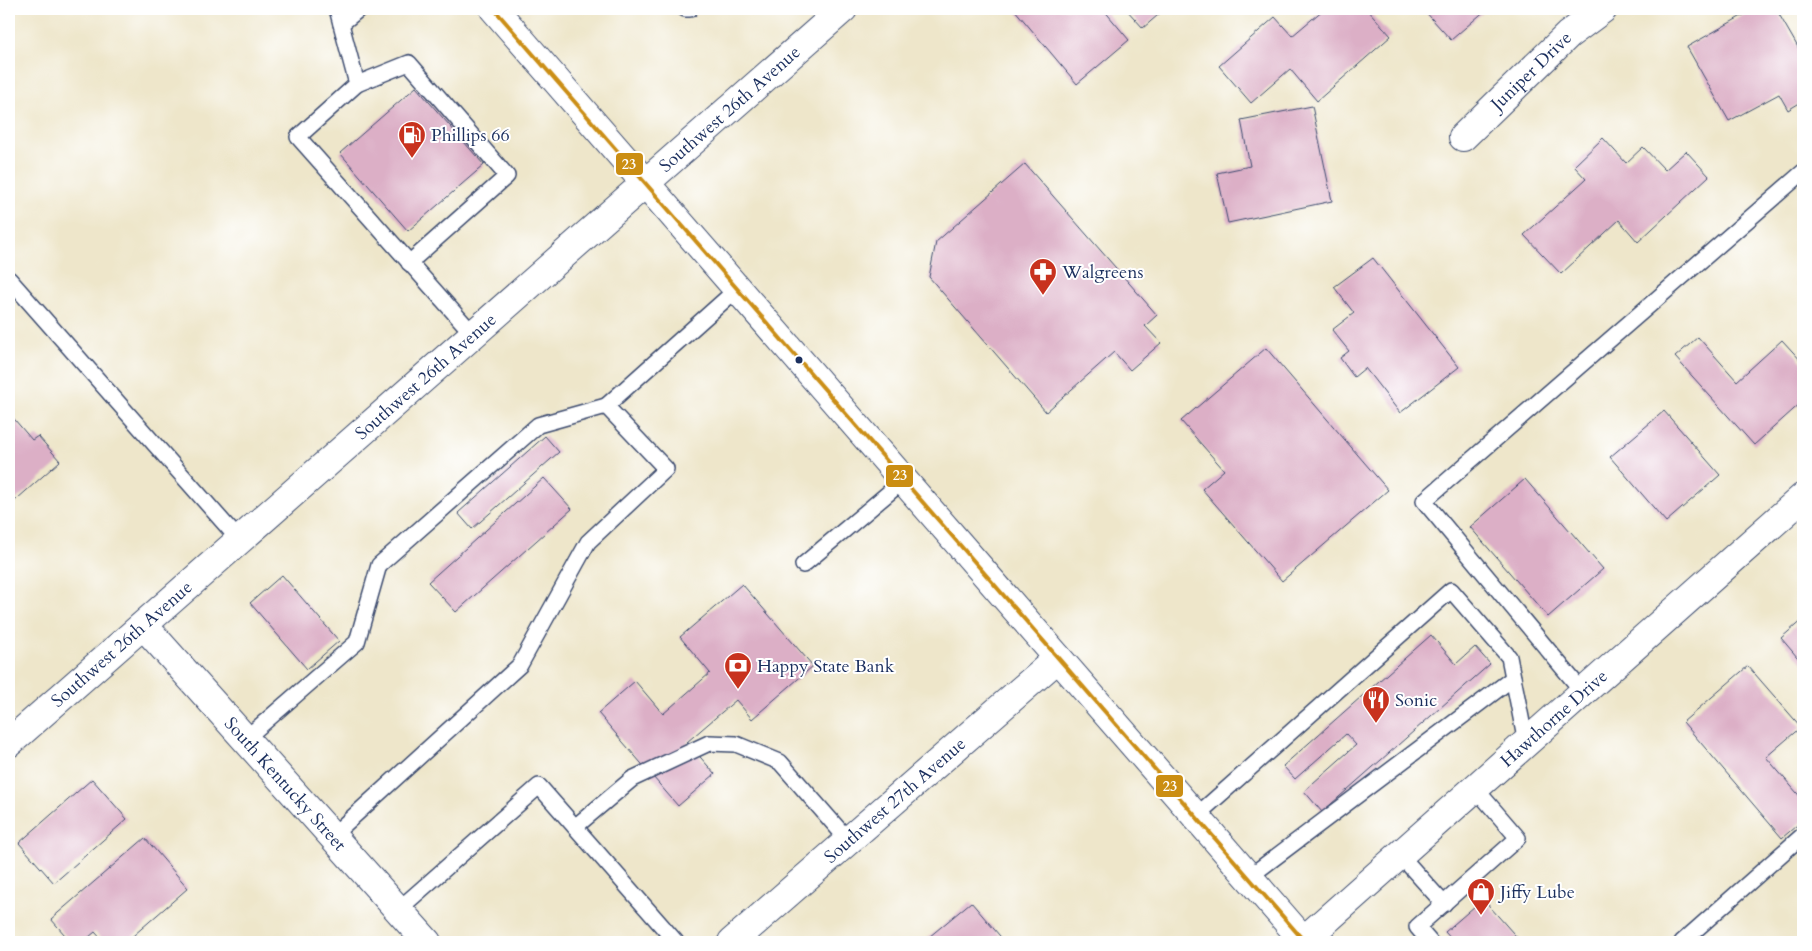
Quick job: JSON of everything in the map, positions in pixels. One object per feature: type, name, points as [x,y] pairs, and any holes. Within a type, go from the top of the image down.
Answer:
[{"type":"main road","points":[[494,9],[1305,941]]},
{"type":"main road","name":"Juniper Drive","points":[[1463,137],[1568,35],[1603,9]]},
{"type":"main road","name":"Southwest 26th Avenue","points":[[9,743],[144,626],[834,12]]},
{"type":"main road","name":"Hawthorne Drive","points":[[1305,941],[1803,497]]},
{"type":"main road","name":"South Kentucky Street","points":[[144,626],[427,942]]},
{"type":"main road","name":"Southwest 27th Avenue","points":[[732,942],[1058,658]]},
{"type":"lane","points":[[357,84],[339,16],[359,9]]},
{"type":"lane","points":[[685,9],[690,9]]},
{"type":"lane","points":[[409,263],[507,176],[409,63],[357,84],[298,137],[409,263],[473,334]]},
{"type":"lane","points":[[1583,692],[1424,501],[1803,172]]},
{"type":"lane","points":[[9,279],[240,540]]},
{"type":"lane","points":[[245,739],[357,642],[379,565],[538,425],[606,406],[737,288]]},
{"type":"lane","points":[[332,836],[520,665],[588,542],[666,469],[606,406]]},
{"type":"lane","points":[[803,565],[904,480]]},
{"type":"lane","points":[[1196,816],[1451,590],[1509,657],[1526,743]]},
{"type":"lane","points":[[1249,877],[1513,678]]},
{"type":"lane","points":[[575,827],[632,779],[709,743],[736,744],[780,762],[848,840]]},
{"type":"lane","points":[[398,910],[539,786],[676,942]]},
{"type":"lane","points":[[1430,942],[1417,927],[1518,838],[1475,788]]},
{"type":"lane","points":[[1682,942],[1803,835]]},
{"type":"lane","points":[[1400,855],[1444,904]]},
{"type":"building","points":[[1014,9],[1103,9],[1129,40],[1077,84]]},
{"type":"building","points":[[1126,9],[1165,9],[1143,28]]},
{"type":"building","points":[[1324,9],[1367,9],[1391,36],[1317,101],[1290,69],[1251,103],[1219,66],[1275,17],[1292,36]]},
{"type":"building","points":[[1423,9],[1487,9],[1451,40]]},
{"type":"building","points":[[1754,9],[1776,9],[1803,56],[1803,101],[1788,110],[1779,94],[1729,121],[1687,47]]},
{"type":"building","name":"Phillips 66","points":[[416,87],[484,165],[408,231],[340,153]]},
{"type":"building","points":[[1312,106],[1332,201],[1228,223],[1217,173],[1250,166],[1241,120]]},
{"type":"building","points":[[1603,138],[1626,163],[1643,147],[1665,170],[1686,151],[1709,176],[1638,242],[1619,220],[1561,274],[1524,235],[1586,179],[1574,166]]},
{"type":"building","name":"Walgreens","points":[[1025,164],[1157,315],[1145,326],[1161,343],[1130,370],[1114,352],[1046,412],[929,277],[936,242]]},
{"type":"building","points":[[1373,258],[1459,367],[1400,413],[1365,368],[1354,377],[1340,358],[1349,351],[1332,330],[1354,313],[1334,287]]},
{"type":"building","points":[[1698,337],[1737,381],[1782,340],[1803,363],[1803,401],[1754,445],[1675,357]]},
{"type":"building","points":[[1266,348],[1388,490],[1282,581],[1202,489],[1224,470],[1181,421]]},
{"type":"building","points":[[1664,411],[1720,475],[1666,522],[1610,457]]},
{"type":"building","points":[[9,413],[32,440],[38,436],[60,461],[9,506]]},
{"type":"building","points":[[545,436],[559,452],[472,529],[458,513]]},
{"type":"building","points":[[544,478],[572,509],[456,612],[428,582]]},
{"type":"building","points":[[1525,479],[1603,569],[1548,617],[1470,527]]},
{"type":"building","points":[[282,575],[339,641],[307,669],[250,603]]},
{"type":"building","name":"Happy State Bank","points":[[742,584],[813,666],[752,719],[736,700],[687,742],[715,774],[678,806],[598,713],[635,681],[663,714],[710,673],[680,637]]},
{"type":"building","points":[[1803,619],[1803,664],[1781,638]]},
{"type":"building","points":[[1431,635],[1456,664],[1475,647],[1490,664],[1322,812],[1304,791],[1356,745],[1346,734],[1295,779],[1283,766]]},
{"type":"building","points":[[1748,666],[1801,727],[1766,757],[1803,800],[1803,820],[1782,838],[1683,722]]},
{"type":"building","points":[[92,779],[127,819],[54,883],[19,843]]},
{"type":"building","points":[[145,838],[188,888],[126,942],[104,942],[95,932],[83,942],[71,942],[51,919]]},
{"type":"building","name":"Jiffy Lube","points":[[1483,899],[1521,942],[1454,942],[1445,932]]},
{"type":"building","points":[[971,902],[1005,942],[923,942]]},
{"type":"transit line","name":"23","points":[[494,9],[1305,942]]},
{"type":"place","name":"Phillips 66","points":[[412,159]]},
{"type":"place","name":"Walgreens","points":[[1043,296]]},
{"type":"place","name":"Happy State Bank","points":[[738,690]]},
{"type":"place","name":"Sonic","points":[[1376,724]]},
{"type":"place","name":"Jiffy Lube","points":[[1481,916]]}]
